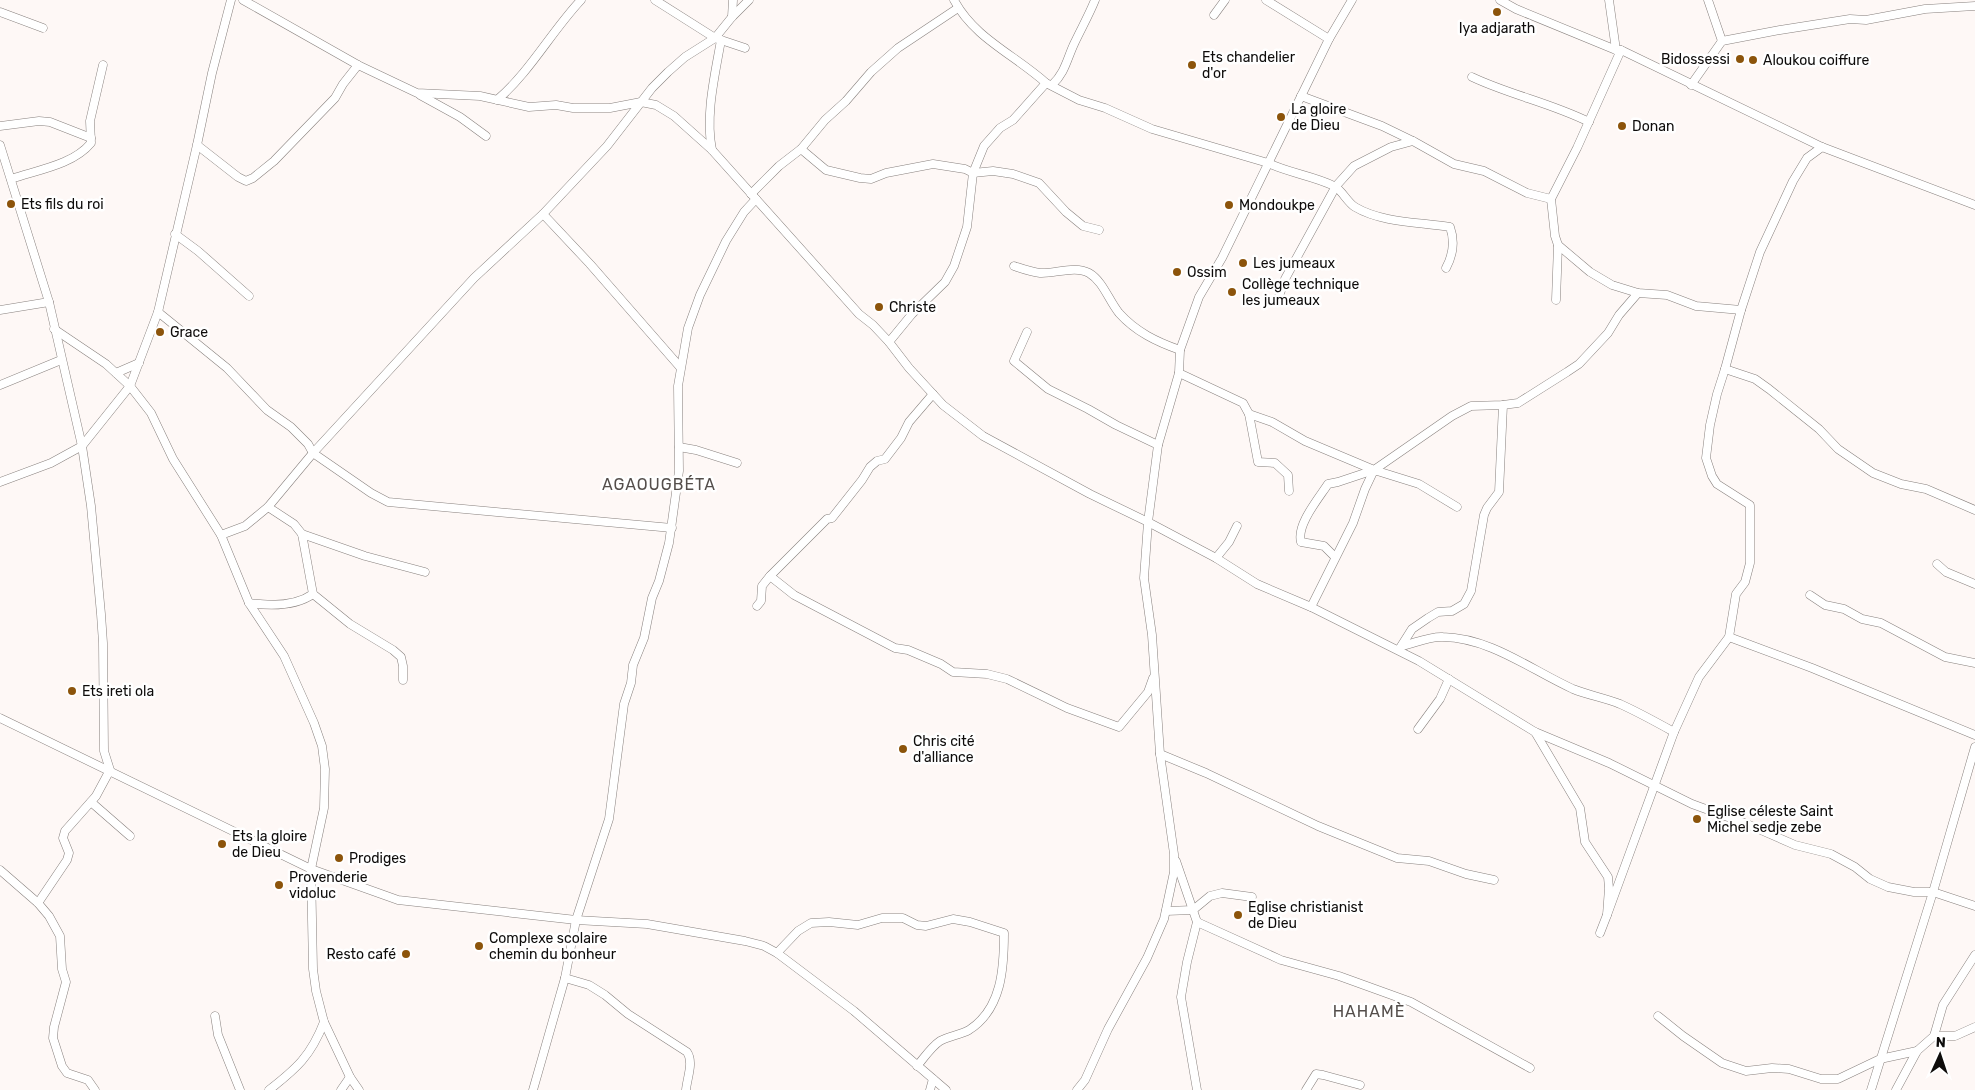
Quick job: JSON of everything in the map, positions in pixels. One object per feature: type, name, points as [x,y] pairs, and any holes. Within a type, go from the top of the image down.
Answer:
[{"type":"street","points":[[0,482],[51,463],[82,446],[130,386],[158,312],[212,73],[231,0]]},
{"type":"street","points":[[242,0],[358,65],[417,93],[460,117],[486,136]]},
{"type":"street","points":[[497,100],[510,89],[563,19],[581,0]]},
{"type":"street","points":[[655,0],[718,39],[745,48]]},
{"type":"street","points":[[732,17],[734,0]]},
{"type":"street","points":[[712,150],[710,140],[711,106],[718,39],[732,17],[749,0]]},
{"type":"street","points":[[954,0],[958,8],[990,42],[1028,67],[1049,84],[1079,100],[1105,108],[1152,128],[1336,186],[1345,199],[1356,208],[1376,215],[1450,227],[1454,242],[1446,268]]},
{"type":"street","points":[[889,342],[912,314],[944,282],[954,266],[967,227],[973,173],[984,146],[1000,128],[1013,120],[1049,84],[1061,77],[1072,48],[1095,0]]},
{"type":"street","points":[[1214,15],[1225,0]]},
{"type":"street","points":[[1266,0],[1329,39]]},
{"type":"street","points":[[1077,1090],[1085,1080],[1108,1029],[1147,958],[1166,912],[1174,872],[1174,854],[1160,754],[1152,635],[1144,578],[1148,522],[1158,445],[1179,373],[1180,350],[1199,297],[1222,258],[1329,39],[1352,0]]},
{"type":"street","points":[[1500,0],[1516,9],[1619,50],[1822,147],[1975,205]]},
{"type":"street","points":[[1556,300],[1558,245],[1555,236],[1551,199],[1589,122],[1619,50],[1609,0]]},
{"type":"street","points":[[1708,0],[1722,41]]},
{"type":"street","points":[[1691,85],[1722,41],[1850,19],[1866,20],[1925,9],[1975,6]]},
{"type":"street","points":[[533,1090],[565,978],[576,920],[609,819],[624,704],[631,683],[633,665],[644,638],[648,612],[672,528],[679,471],[677,402],[680,367],[688,328],[700,295],[726,242],[744,212],[754,196],[779,166],[801,149],[825,120],[846,101],[871,72],[898,48],[958,8]]},
{"type":"street","points":[[0,12],[43,28]]},
{"type":"street","points":[[221,535],[245,526],[268,506],[313,453],[474,278],[543,214],[607,146],[668,72],[685,57],[718,39]]},
{"type":"street","points":[[11,179],[79,155],[91,143],[90,121],[103,65]]},
{"type":"street","points":[[197,145],[238,177],[246,181],[253,178],[274,161],[335,98],[358,65]]},
{"type":"street","points":[[1472,77],[1526,99],[1574,114],[1589,122]]},
{"type":"street","points":[[417,93],[480,96],[529,107],[556,105],[595,109],[642,102],[656,105],[674,116],[712,150],[859,314],[873,325],[889,342],[909,368],[933,394],[983,436],[1090,494],[1216,558],[1257,584],[1400,648],[1535,732],[1594,756],[1692,804],[1747,824],[1796,845],[1831,854],[1855,867],[1870,879],[1888,887],[1914,892],[1933,892],[1975,906]]},
{"type":"street","points":[[1301,96],[1382,126],[1454,164],[1484,171],[1527,193],[1551,199]]},
{"type":"street","points":[[0,126],[39,121],[50,122],[90,138]]},
{"type":"street","points":[[1277,302],[1285,279],[1336,186],[1354,166],[1391,148],[1413,141]]},
{"type":"street","points":[[0,145],[49,302],[82,446],[91,506],[102,634],[104,751],[110,770],[91,802],[65,831],[63,838],[70,853],[38,902]]},
{"type":"street","points":[[1600,933],[1674,732],[1699,677],[1728,637],[1736,594],[1745,582],[1750,568],[1751,509],[1749,504],[1717,484],[1712,476],[1706,458],[1710,425],[1716,394],[1763,245],[1793,181],[1807,158],[1822,147]]},
{"type":"street","points":[[801,149],[826,170],[860,178],[871,179],[886,173],[933,164],[965,169],[973,173],[992,171],[1013,174],[1039,183],[1066,212],[1083,226],[1099,230]]},
{"type":"street","points":[[543,214],[590,264],[680,367]]},
{"type":"street","points":[[176,234],[249,296]]},
{"type":"street","points":[[1558,245],[1590,272],[1612,285],[1638,292],[1667,295],[1696,306],[1741,310]]},
{"type":"street","points":[[1014,266],[1039,273],[1074,270],[1088,272],[1096,279],[1119,312],[1134,326],[1158,342],[1180,350]]},
{"type":"street","points":[[1335,557],[1324,546],[1301,542],[1300,537],[1302,524],[1328,484],[1374,470],[1452,416],[1471,406],[1518,403],[1528,398],[1579,364],[1608,333],[1619,315],[1638,292]]},
{"type":"street","points":[[0,310],[49,302]]},
{"type":"street","points":[[158,312],[227,368],[267,410],[291,427],[308,444],[313,453],[371,493],[388,502],[399,505],[672,528]]},
{"type":"street","points":[[54,329],[106,364],[130,386],[151,413],[173,459],[221,535],[249,604],[284,656],[322,746],[325,769],[324,808],[312,869],[313,969],[316,991],[324,1022],[350,1077],[359,1090]]},
{"type":"street","points":[[1027,332],[1014,361],[1048,389],[1088,409],[1116,426],[1158,445]]},
{"type":"street","points":[[0,385],[61,360]]},
{"type":"street","points":[[116,373],[139,363]]},
{"type":"street","points":[[1725,369],[1755,379],[1819,429],[1838,449],[1873,473],[1901,484],[1926,488],[1975,510]]},
{"type":"street","points":[[1179,373],[1243,403],[1249,414],[1258,462],[1275,463],[1288,475],[1289,491]]},
{"type":"street","points":[[757,606],[761,601],[762,586],[770,576],[827,519],[832,518],[870,467],[877,461],[884,459],[901,438],[909,422],[933,394]]},
{"type":"street","points":[[1400,648],[1412,629],[1438,612],[1452,611],[1464,604],[1471,591],[1474,564],[1484,515],[1499,492],[1502,405]]},
{"type":"street","points":[[1249,414],[1272,422],[1305,441],[1374,470],[1419,484],[1457,507]]},
{"type":"street","points":[[678,447],[696,450],[737,463]]},
{"type":"street","points":[[1310,607],[1353,523],[1374,470]]},
{"type":"street","points":[[268,506],[294,524],[302,534],[314,594],[350,624],[397,654],[403,666],[403,680]]},
{"type":"street","points":[[1216,558],[1229,542],[1237,526]]},
{"type":"street","points":[[302,534],[366,556],[425,572]]},
{"type":"street","points":[[1937,564],[1946,572],[1975,584]]},
{"type":"street","points":[[770,576],[794,595],[895,648],[908,650],[941,664],[953,672],[987,674],[1007,679],[1067,708],[1119,728],[1148,692],[1154,676]]},
{"type":"street","points":[[249,604],[263,606],[283,604],[304,600],[314,594]]},
{"type":"street","points":[[1810,595],[1825,605],[1844,609],[1862,620],[1890,628],[1945,657],[1975,663]]},
{"type":"street","points":[[1400,648],[1442,636],[1482,644],[1518,660],[1562,684],[1619,704],[1674,732]]},
{"type":"street","points":[[1728,637],[1812,668],[1975,735]]},
{"type":"street","points":[[1418,729],[1440,698],[1449,679]]},
{"type":"street","points":[[0,718],[312,869],[398,900],[576,920],[647,924],[764,946],[777,953],[854,1011],[946,1090]]},
{"type":"street","points":[[1535,732],[1580,808],[1585,842],[1608,877],[1607,915]]},
{"type":"street","points":[[1871,1090],[1933,892],[1975,747]]},
{"type":"street","points":[[91,761],[104,751]]},
{"type":"street","points":[[1160,754],[1214,776],[1318,826],[1396,858],[1429,861],[1466,874],[1494,880]]},
{"type":"street","points":[[91,802],[130,836]]},
{"type":"street","points":[[1174,854],[1197,922],[1181,997],[1197,1090]]},
{"type":"street","points":[[0,870],[38,902],[49,916],[60,936],[62,970],[66,978],[53,1038],[62,1066],[68,1072],[88,1080],[95,1090]]},
{"type":"street","points":[[1166,912],[1193,910],[1210,896],[1222,894],[1252,897]]},
{"type":"street","points":[[777,953],[798,932],[812,923],[829,922],[858,925],[882,918],[903,918],[917,925],[926,926],[953,919],[970,922],[1004,933],[1004,967],[998,991],[989,1008],[978,1023],[967,1031],[940,1041],[917,1066]]},
{"type":"street","points":[[1197,922],[1281,960],[1339,976],[1410,1002],[1530,1068]]},
{"type":"street","points":[[1896,1090],[1917,1051],[1934,1036],[1943,1005],[1975,955]]},
{"type":"street","points":[[565,978],[589,984],[605,994],[628,1014],[687,1052],[691,1058],[686,1090]]},
{"type":"street","points":[[215,1016],[218,1035],[240,1090]]},
{"type":"street","points":[[1658,1016],[1722,1063],[1746,1072],[1772,1068],[1789,1069],[1808,1076],[1829,1080],[1838,1079],[1880,1059],[1917,1051]]},
{"type":"street","points":[[268,1090],[294,1070],[308,1053],[316,1043],[324,1022]]},
{"type":"street","points":[[1934,1036],[1955,1036],[1975,1027]]},
{"type":"street","points":[[1306,1090],[1316,1074],[1349,1086],[1360,1085]]},
{"type":"street","points":[[341,1090],[350,1077]]},
{"type":"street","points":[[930,1090],[933,1079]]},
{"type":"place","name":"Iya adjarath","points":[[1497,12]]},
{"type":"place","name":"Bidossessi","points":[[1740,59]]},
{"type":"place","name":"Aloukou coiffure","points":[[1753,60]]},
{"type":"place","name":"Ets chandelier d'or","points":[[1192,65]]},
{"type":"place","name":"La gloire de Dieu","points":[[1281,117]]},
{"type":"place","name":"Donan","points":[[1622,126]]},
{"type":"place","name":"Ets fils du roi","points":[[11,204]]},
{"type":"place","name":"Mondoukpe","points":[[1229,205]]},
{"type":"place","name":"Les jumeaux","points":[[1243,263]]},
{"type":"place","name":"Ossim","points":[[1177,272]]},
{"type":"place","name":"Collège technique les jumeaux","points":[[1232,292]]},
{"type":"place","name":"Christe","points":[[879,307]]},
{"type":"place","name":"Grace","points":[[160,332]]},
{"type":"place","name":"Ets ireti ola","points":[[72,691]]},
{"type":"place","name":"Chris cité d'alliance","points":[[903,749]]},
{"type":"place","name":"Eglise céleste Saint Michel sedje zebe","points":[[1697,819]]},
{"type":"place","name":"Ets la gloire de Dieu","points":[[222,844]]},
{"type":"place","name":"Prodiges","points":[[339,858]]},
{"type":"place","name":"Provenderie vidoluc","points":[[279,885]]},
{"type":"place","name":"Eglise christianist de Dieu","points":[[1238,915]]},
{"type":"place","name":"Complexe scolaire chemin du bonheur","points":[[479,946]]},
{"type":"place","name":"Resto café","points":[[406,954]]},
{"type":"district","name":"AGAOUGBÉTA","points":[[659,484]]},
{"type":"district","name":"HAHAMÈ","points":[[1369,1011]]}]
